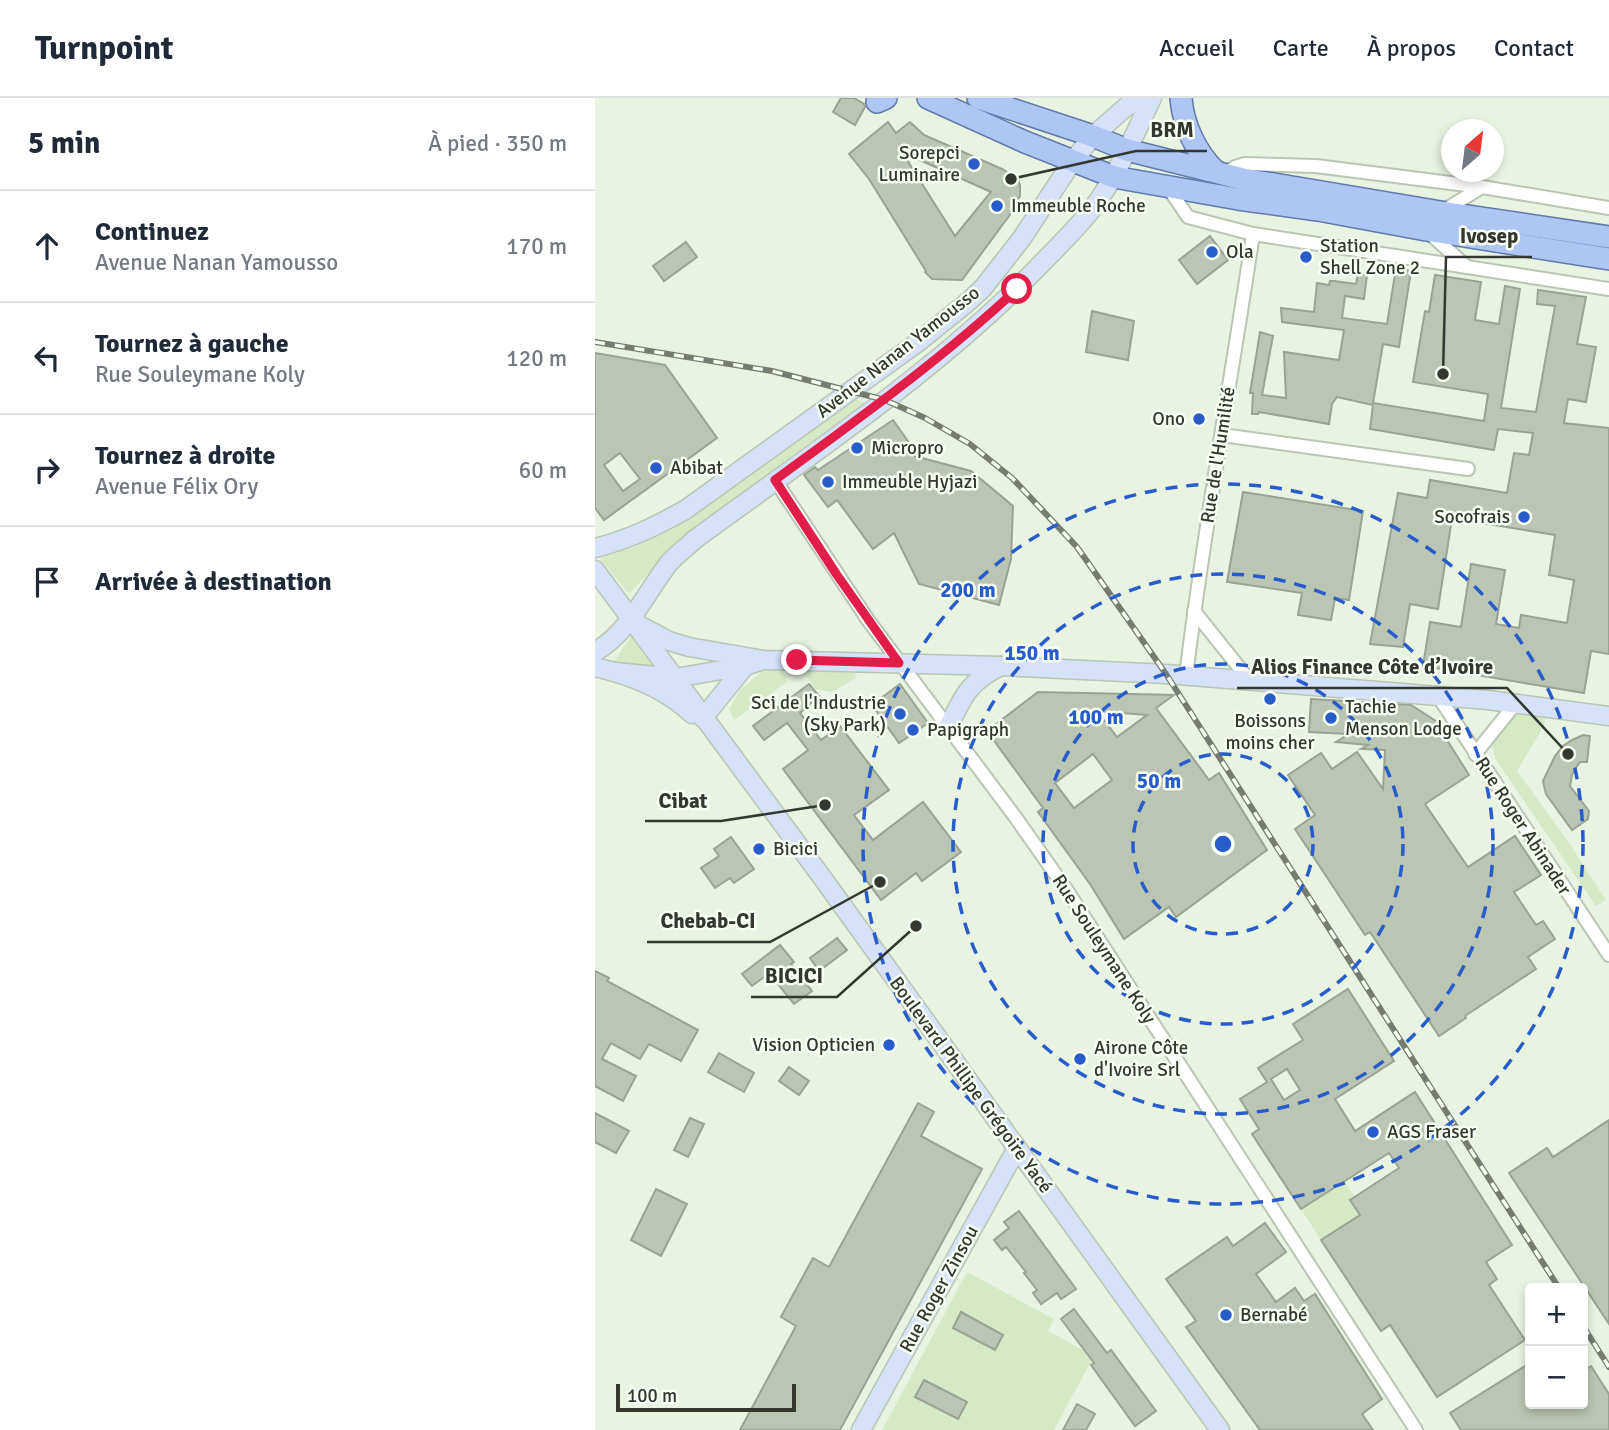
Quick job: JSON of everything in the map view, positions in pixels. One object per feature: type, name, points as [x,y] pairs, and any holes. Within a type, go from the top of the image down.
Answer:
[{"type":"main road","points":[[928,98],[1072,162],[1114,177],[1609,259]]},
{"type":"main road","points":[[978,98],[1127,150],[1243,179],[1609,237]]},
{"type":"main road","name":"Avenue Nanan Yamousso","points":[[595,548],[633,537],[685,510],[917,343],[969,302],[1022,238],[1072,162],[1093,136],[1127,106],[1150,98]]},
{"type":"main road","name":"Avenue Nanan Yamousso","points":[[595,652],[607,645],[631,620],[672,560],[694,540],[885,400],[983,321],[1017,289],[1084,219],[1114,177],[1150,98]]},
{"type":"main road","points":[[1181,98],[1194,143],[1205,161],[1219,172]]},
{"type":"main road","name":"Boulevard Phillipe Grégoire Yacé","points":[[595,570],[824,880],[1220,1430]]},
{"type":"main road","points":[[631,620],[669,641],[763,660],[1001,666],[1187,676],[1516,703],[1609,716]]},
{"type":"main road","points":[[616,672],[675,678],[745,666],[763,660]]},
{"type":"main road","points":[[703,718],[745,666]]},
{"type":"main road","points":[[948,728],[959,705],[975,683],[1001,666]]},
{"type":"main road","name":"Boulevard Phillipe Grégoire Yacé","points":[[595,667],[616,672],[674,698],[720,741]]},
{"type":"main road","name":"Rue Roger Zinsou","points":[[861,1430],[1017,1147]]},
{"type":"street","points":[[1219,172],[1245,164],[1316,166],[1482,187],[1609,208]]},
{"type":"street","points":[[1167,186],[1188,217],[1252,234],[1609,289]]},
{"type":"street","points":[[1441,212],[1482,187]]},
{"type":"street","points":[[1426,230],[1467,267]]},
{"type":"street","name":"Rue de l'Humilité","points":[[1187,676],[1194,611],[1252,234]]},
{"type":"street","points":[[1222,435],[1468,469]]},
{"type":"street","name":"Rue Souleymane Koly","points":[[775,480],[899,663],[1016,818],[1068,892],[1416,1430]]},
{"type":"street","points":[[1194,611],[1249,681]]},
{"type":"street","name":"Rue Roger Abinader","points":[[1438,696],[1609,955]]},
{"type":"street","points":[[1475,754],[1516,703]]},
{"type":"green space","points":[[853,398],[865,403],[683,537],[629,594],[600,558],[637,546],[688,518]]},
{"type":"green space","points":[[631,636],[657,671],[612,665]]},
{"type":"green space","points":[[770,665],[783,667],[787,682],[734,720],[729,709],[741,689]]},
{"type":"green space","points":[[803,671],[855,673],[856,678],[832,692],[816,689]]},
{"type":"green space","points":[[1523,712],[1545,715],[1545,724],[1517,771],[1606,900],[1596,906],[1496,760],[1492,745],[1512,715]]},
{"type":"green space","points":[[1345,1182],[1354,1197],[1350,1200],[1356,1210],[1377,1197],[1380,1202],[1321,1240],[1301,1209]]},
{"type":"green space","points":[[967,1272],[1054,1319],[1048,1331],[1094,1356],[1054,1430],[882,1430]]},
{"type":"building","points":[[841,98],[854,98],[864,104],[865,107],[855,125],[833,112]]},
{"type":"building","points":[[888,122],[896,133],[910,122],[924,135],[1017,178],[1020,196],[1009,216],[962,280],[932,279],[925,272],[869,179],[849,154]],"holes":[[[902,152],[991,192],[955,236]]]},
{"type":"building","points":[[1210,236],[1228,260],[1197,284],[1179,260]]},
{"type":"building","points":[[686,242],[697,257],[664,281],[653,266]]},
{"type":"building","points":[[1396,268],[1411,271],[1399,347],[1383,344],[1373,403],[1484,421],[1488,394],[1413,382],[1425,311],[1429,312],[1435,275],[1481,282],[1475,320],[1499,324],[1505,286],[1520,289],[1501,408],[1536,412],[1555,306],[1537,304],[1538,290],[1586,297],[1577,344],[1596,347],[1586,402],[1568,399],[1564,423],[1609,428],[1609,654],[1591,651],[1584,693],[1423,666],[1430,622],[1461,627],[1471,564],[1505,570],[1496,624],[1519,628],[1521,615],[1567,623],[1574,580],[1549,575],[1555,535],[1452,518],[1438,609],[1410,604],[1403,647],[1370,644],[1398,493],[1427,498],[1430,480],[1507,493],[1514,453],[1529,455],[1533,433],[1498,429],[1494,450],[1370,429],[1373,405],[1337,397],[1332,404],[1329,424],[1259,412],[1252,414],[1253,393],[1250,393],[1260,332],[1273,336],[1262,395],[1286,398],[1284,352],[1339,360],[1344,330],[1282,322],[1281,308],[1314,312],[1317,283],[1329,285],[1330,281],[1334,281],[1356,284],[1358,274],[1367,275],[1364,299],[1345,296],[1342,318],[1387,324]]},
{"type":"building","points":[[1092,311],[1134,321],[1128,360],[1086,352]]},
{"type":"building","points":[[595,353],[665,365],[717,438],[604,520],[595,508]],"holes":[[[620,453],[640,479],[623,491],[604,465]]]},
{"type":"building","points":[[893,420],[910,444],[899,452],[971,471],[1013,506],[1011,559],[999,605],[919,584],[894,533],[873,549],[837,500],[828,507],[804,475],[815,467],[818,470]]},
{"type":"building","points":[[1243,492],[1363,511],[1349,600],[1335,598],[1331,620],[1298,615],[1302,593],[1227,582]]},
{"type":"building","points":[[809,684],[819,696],[800,713],[821,740],[840,726],[889,790],[854,815],[873,840],[923,802],[961,852],[922,881],[916,873],[881,900],[783,769],[808,750],[787,723],[764,740],[753,726]]},
{"type":"building","name":"Sci de l'Industrie (Sky Park)","points":[[900,684],[928,723],[899,743],[872,705]]},
{"type":"building","points":[[1038,692],[1174,695],[1156,708],[1209,780],[1219,773],[1267,850],[1176,917],[1169,907],[1124,939],[1090,884],[1038,812],[1043,808],[987,731]],"holes":[[[1097,711],[1147,715],[1117,737]],[[1093,754],[1112,780],[1074,808],[1055,783]]]},
{"type":"building","points":[[1311,699],[1411,705],[1447,729],[1442,732],[1469,775],[1425,804],[1468,867],[1515,836],[1541,875],[1514,892],[1536,925],[1543,921],[1555,939],[1528,957],[1536,969],[1439,1036],[1370,932],[1365,935],[1295,829],[1315,815],[1288,775],[1321,753],[1332,769],[1357,752],[1383,789],[1385,750],[1361,749],[1368,745],[1336,742],[1349,734],[1309,732]]},
{"type":"building","points":[[1583,735],[1590,736],[1587,762],[1580,762],[1575,769],[1570,786],[1589,811],[1588,819],[1572,830],[1546,794],[1543,781],[1563,746]]},
{"type":"building","points":[[731,837],[754,869],[734,883],[730,878],[715,888],[701,868],[719,856],[714,849]]},
{"type":"building","points":[[837,938],[847,950],[819,971],[810,958]]},
{"type":"building","points":[[780,945],[812,991],[794,1004],[768,974],[752,986],[742,974]]},
{"type":"building","points":[[595,971],[609,978],[607,981],[698,1030],[681,1061],[649,1044],[640,1059],[611,1043],[602,1059],[636,1076],[623,1101],[595,1086]]},
{"type":"building","points":[[1348,989],[1394,1061],[1335,1099],[1355,1131],[1415,1092],[1512,1245],[1486,1262],[1497,1279],[1489,1285],[1525,1340],[1437,1397],[1390,1325],[1381,1331],[1321,1240],[1360,1215],[1350,1200],[1399,1168],[1389,1153],[1301,1209],[1252,1134],[1259,1129],[1240,1099],[1267,1082],[1258,1068],[1303,1040],[1293,1024]],"holes":[[[1287,1069],[1300,1090],[1284,1100],[1271,1079]]]},
{"type":"building","points":[[719,1053],[754,1073],[744,1092],[708,1072]]},
{"type":"building","points":[[789,1067],[809,1081],[799,1095],[779,1081]]},
{"type":"building","points":[[918,1103],[934,1112],[921,1136],[982,1169],[840,1430],[740,1430],[796,1326],[781,1317],[813,1258],[829,1267]]},
{"type":"building","points":[[595,1113],[629,1131],[616,1153],[595,1142]]},
{"type":"building","points":[[690,1118],[704,1124],[688,1157],[674,1150]]},
{"type":"building","points":[[1609,1120],[1609,1324],[1588,1292],[1588,1283],[1582,1283],[1509,1173],[1547,1148],[1553,1157]]},
{"type":"building","points":[[656,1189],[687,1204],[661,1256],[631,1240]]},
{"type":"building","points":[[1019,1211],[1076,1289],[1061,1299],[1057,1293],[1041,1304],[1033,1293],[1037,1290],[1024,1273],[1026,1272],[1006,1247],[1002,1250],[994,1240],[1009,1228],[1004,1222]]},
{"type":"building","points":[[1265,1223],[1286,1252],[1256,1274],[1276,1302],[1295,1288],[1304,1301],[1315,1294],[1382,1399],[1362,1414],[1373,1430],[1260,1430],[1186,1327],[1196,1321],[1166,1279],[1227,1237],[1233,1246]]},
{"type":"building","points":[[1074,1309],[1107,1353],[1111,1350],[1156,1411],[1135,1426],[1091,1365],[1094,1363],[1061,1319]]},
{"type":"building","points":[[961,1312],[1003,1335],[995,1350],[953,1328]]},
{"type":"building","points":[[1525,1366],[1525,1409],[1588,1409],[1588,1368],[1591,1366],[1609,1394],[1609,1430],[1461,1430],[1450,1413]]},
{"type":"building","points":[[924,1380],[967,1402],[958,1419],[915,1397]]},
{"type":"building","points":[[1077,1404],[1095,1414],[1086,1430],[1063,1430]]},
{"type":"railway","points":[[595,342],[772,371],[885,400],[925,418],[970,444],[1012,478],[1077,547],[1166,674],[1556,1283]]},
{"type":"railway","points":[[1588,1334],[1609,1367]]},
{"type":"place","name":"Sorepci Luminaire","points":[[974,164]]},
{"type":"place","name":"BRM","points":[[1011,179]]},
{"type":"place","name":"Immeuble Roche","points":[[997,206]]},
{"type":"place","name":"Ola","points":[[1212,252]]},
{"type":"place","name":"Station Shell Zone 2","points":[[1306,257]]},
{"type":"place","name":"Ivosep","points":[[1443,374]]},
{"type":"place","name":"Ono","points":[[1199,419]]},
{"type":"place","name":"Micropro","points":[[857,448]]},
{"type":"place","name":"Abibat","points":[[656,468]]},
{"type":"place","name":"Immeuble Hyjazi","points":[[828,482]]},
{"type":"place","name":"Socofrais","points":[[1524,517]]},
{"type":"place","name":"Boissons moins cher","points":[[1270,699]]},
{"type":"place","name":"Sci de l'Industrie (Sky Park)","points":[[900,714]]},
{"type":"place","name":"Tachie Menson Lodge","points":[[1331,718]]},
{"type":"place","name":"Papigraph","points":[[913,730]]},
{"type":"place","name":"Alios Finance Côte d’Ivoire","points":[[1568,754]]},
{"type":"place","name":"Cibat","points":[[825,805]]},
{"type":"place","name":"Bicici","points":[[759,849]]},
{"type":"place","name":"Chebab-CI","points":[[880,882]]},
{"type":"place","name":"BICICI","points":[[916,926]]},
{"type":"place","name":"Vision Opticien","points":[[889,1045]]},
{"type":"place","name":"Airone Côte d'Ivoire Srl","points":[[1080,1059]]},
{"type":"place","name":"AGS Fraser","points":[[1373,1132]]},
{"type":"place","name":"Bernabé","points":[[1226,1315]]},
{"type":"route","points":[[797,660],[899,663],[775,480],[885,400],[983,321],[1017,289]]}]
